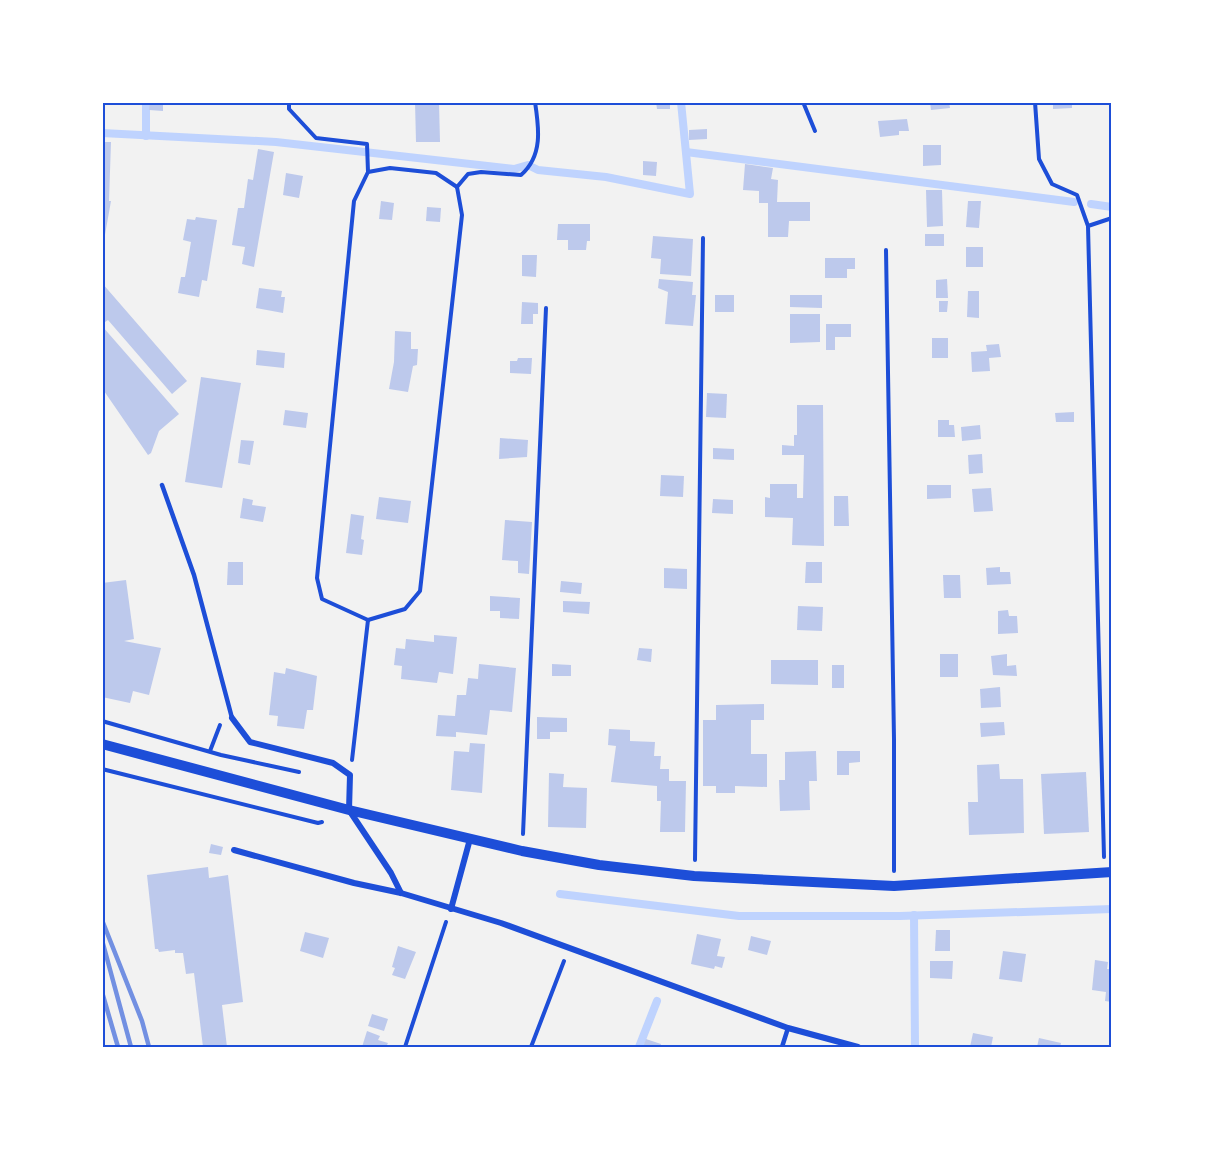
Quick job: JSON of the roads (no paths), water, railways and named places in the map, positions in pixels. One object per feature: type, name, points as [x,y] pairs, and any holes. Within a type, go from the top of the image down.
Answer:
[{"type":"street","points":[[232,718],[250,742],[333,763],[350,775],[349,810],[391,873],[401,893]]},
{"type":"street","points":[[102,744],[349,810],[522,851],[599,865],[694,876],[894,886],[1108,873]]},
{"type":"street","points":[[451,909],[470,839]]},
{"type":"street","points":[[234,850],[354,884],[401,893],[501,922],[568,949],[788,1028],[858,1047]]},
{"type":"lane","points":[[162,485],[194,575],[232,718]]},
{"type":"lane","points":[[782,1047],[788,1028]]},
{"type":"waterway","points":[[146,102],[146,136]]},
{"type":"waterway","points":[[102,133],[276,142],[514,169],[528,165],[538,170],[606,177],[690,194],[681,102]]},
{"type":"waterway","points":[[686,152],[1074,202]]},
{"type":"waterway","points":[[1091,204],[1112,207]]},
{"type":"waterway","points":[[560,894],[739,916],[900,916],[1112,909]]},
{"type":"waterway","points":[[914,915],[915,1047]]},
{"type":"waterway","points":[[639,1047],[657,1001]]},
{"type":"railway","points":[[102,920],[142,1021],[149,1047]]},
{"type":"railway","points":[[102,940],[131,1047]]},
{"type":"railway","points":[[102,992],[118,1047]]}]
